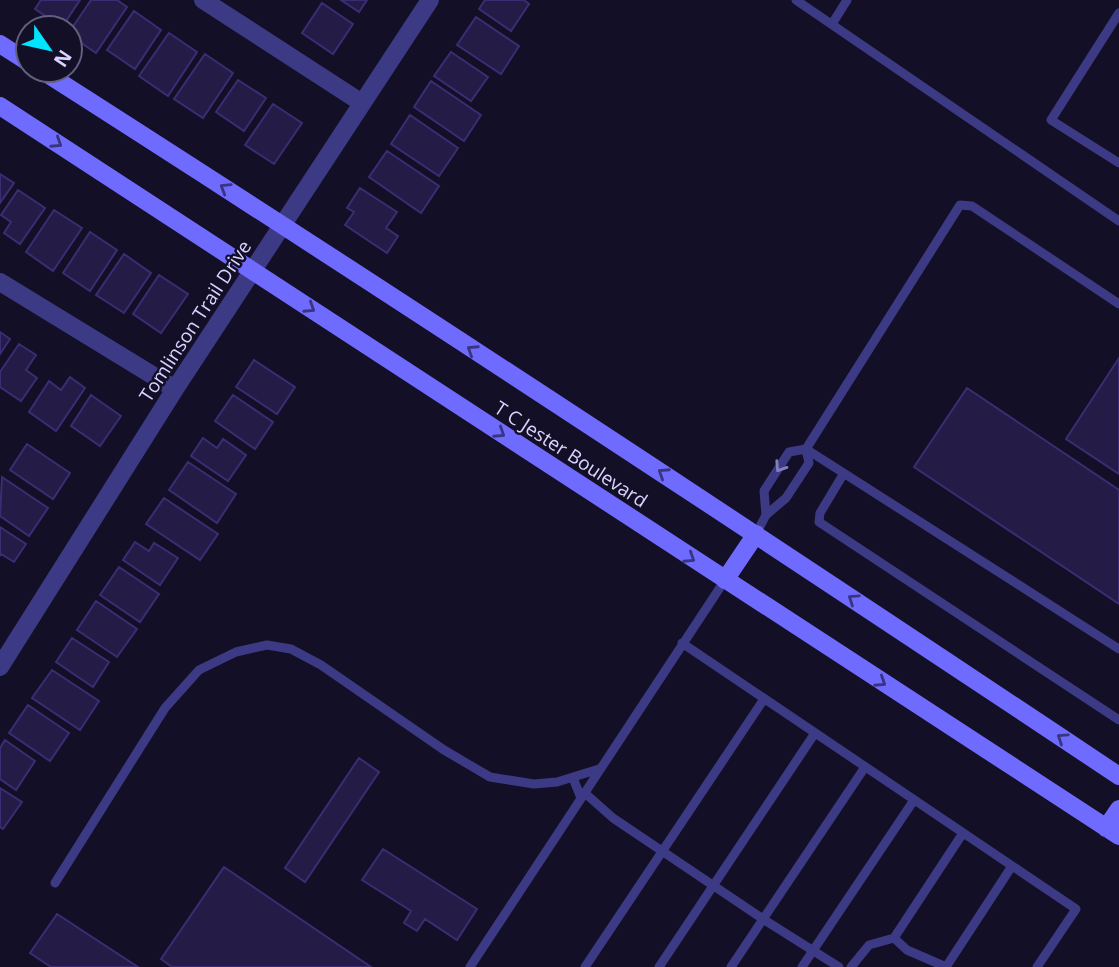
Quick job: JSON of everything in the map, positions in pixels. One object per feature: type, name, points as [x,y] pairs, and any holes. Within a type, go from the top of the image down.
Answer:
[{"type":"main road","name":"T C Jester Boulevard","points":[[63,84],[283,224],[1119,776]]},
{"type":"main road","name":"T C Jester Boulevard","points":[[0,106],[1113,832]]},
{"type":"main road","points":[[725,580],[756,534]]},
{"type":"main road","points":[[1113,832],[1119,809]]},
{"type":"street","points":[[203,0],[362,103]]},
{"type":"street","name":"Tomlinson Trail Drive","points":[[0,667],[175,389],[430,0]]},
{"type":"street","points":[[0,282],[175,389]]},
{"type":"lane","points":[[796,0],[1119,221]]},
{"type":"lane","points":[[832,24],[847,0]]},
{"type":"lane","points":[[1119,13],[1051,120],[1119,163]]},
{"type":"lane","points":[[756,534],[766,515],[786,498],[809,463],[806,449],[960,205],[972,205],[1119,304]]},
{"type":"lane","points":[[766,515],[764,491],[789,452],[806,449],[1119,649]]},
{"type":"lane","points":[[844,473],[820,513],[819,522],[1119,720]]},
{"type":"lane","points":[[470,967],[725,580]]},
{"type":"lane","points":[[682,643],[1076,909],[1037,967]]},
{"type":"lane","points":[[55,883],[165,708],[199,670],[236,652],[267,645],[291,649],[321,665],[444,750],[490,777],[534,783],[557,782],[599,769]]},
{"type":"lane","points":[[585,967],[764,699]]},
{"type":"lane","points":[[659,967],[815,733]]},
{"type":"lane","points":[[730,967],[865,767]]},
{"type":"lane","points":[[573,778],[581,798]]},
{"type":"lane","points":[[581,798],[586,794],[613,818],[762,919],[839,967]]},
{"type":"lane","points":[[802,967],[914,800]]},
{"type":"lane","points":[[851,967],[869,945],[894,938],[963,833]]},
{"type":"lane","points":[[894,938],[907,950],[946,967],[1012,866]]},
{"type":"building","points":[[41,0],[80,0],[71,14],[42,14],[35,9]]},
{"type":"building","points":[[91,0],[117,0],[127,7],[96,53],[84,45],[84,14],[82,14]]},
{"type":"building","points":[[341,0],[367,0],[359,12]]},
{"type":"building","points":[[485,0],[524,0],[529,4],[511,31],[479,9]]},
{"type":"building","points":[[322,3],[353,24],[333,54],[302,33]]},
{"type":"building","points":[[134,11],[161,30],[135,69],[107,50]]},
{"type":"building","points":[[476,17],[519,46],[501,74],[457,45]]},
{"type":"building","points":[[169,33],[197,52],[168,96],[139,76]]},
{"type":"building","points":[[451,52],[488,77],[471,101],[434,76]]},
{"type":"building","points":[[205,54],[233,73],[203,118],[174,99]]},
{"type":"building","points":[[238,80],[266,98],[244,131],[216,112]]},
{"type":"building","points":[[431,81],[481,115],[464,141],[414,107]]},
{"type":"building","points":[[273,104],[302,123],[274,164],[245,145]]},
{"type":"building","points":[[410,115],[458,148],[439,176],[391,144]]},
{"type":"building","points":[[387,151],[439,186],[421,213],[369,177]]},
{"type":"building","points":[[0,174],[14,183],[0,203]]},
{"type":"building","points":[[360,188],[397,212],[386,228],[398,236],[387,253],[345,225],[354,212],[347,208]]},
{"type":"building","points":[[18,190],[45,208],[20,244],[4,233],[11,222],[1,215]]},
{"type":"building","points":[[54,210],[82,228],[53,271],[26,252]]},
{"type":"building","points":[[90,232],[117,250],[90,291],[63,273]]},
{"type":"building","points":[[124,254],[151,273],[124,313],[96,295]]},
{"type":"building","points":[[159,275],[188,294],[161,333],[133,314]]},
{"type":"building","points":[[0,332],[10,339],[0,354]]},
{"type":"building","points":[[19,344],[36,355],[26,370],[37,378],[21,401],[0,387],[0,372]]},
{"type":"building","points":[[1119,358],[1119,474],[1066,439]]},
{"type":"building","points":[[254,360],[295,387],[277,414],[236,387]]},
{"type":"building","points":[[70,377],[85,388],[56,431],[29,412],[49,381],[61,390]]},
{"type":"building","points":[[967,388],[1119,490],[1119,604],[914,467]]},
{"type":"building","points":[[91,395],[121,416],[100,446],[71,426]]},
{"type":"building","points":[[233,395],[273,422],[255,449],[215,421]]},
{"type":"building","points":[[203,438],[217,448],[223,439],[246,455],[228,481],[191,456]]},
{"type":"building","points":[[27,444],[70,473],[53,499],[10,470]]},
{"type":"building","points":[[188,462],[236,494],[217,523],[169,490]]},
{"type":"building","points":[[2,477],[48,508],[29,536],[0,516]]},
{"type":"building","points":[[164,498],[218,534],[200,560],[146,524]]},
{"type":"building","points":[[0,527],[26,544],[14,562],[1,554],[0,556]]},
{"type":"building","points":[[135,542],[149,551],[154,543],[178,558],[160,585],[123,560]]},
{"type":"building","points":[[119,567],[159,594],[140,622],[100,595]]},
{"type":"building","points":[[96,601],[137,629],[117,657],[77,630]]},
{"type":"building","points":[[72,638],[109,662],[93,687],[56,662]]},
{"type":"building","points":[[52,670],[99,701],[80,730],[32,698]]},
{"type":"building","points":[[28,705],[69,733],[50,761],[9,733]]},
{"type":"building","points":[[5,740],[35,761],[16,790],[0,779],[0,748]]},
{"type":"building","points":[[359,758],[379,772],[305,882],[285,868]]},
{"type":"building","points":[[0,788],[22,802],[3,829],[0,827]]},
{"type":"building","points":[[383,849],[477,909],[457,940],[425,919],[417,931],[404,923],[411,911],[362,880]]},
{"type":"building","points":[[224,867],[371,967],[172,967],[161,959]]},
{"type":"building","points":[[57,914],[138,967],[51,967],[30,953]]}]
